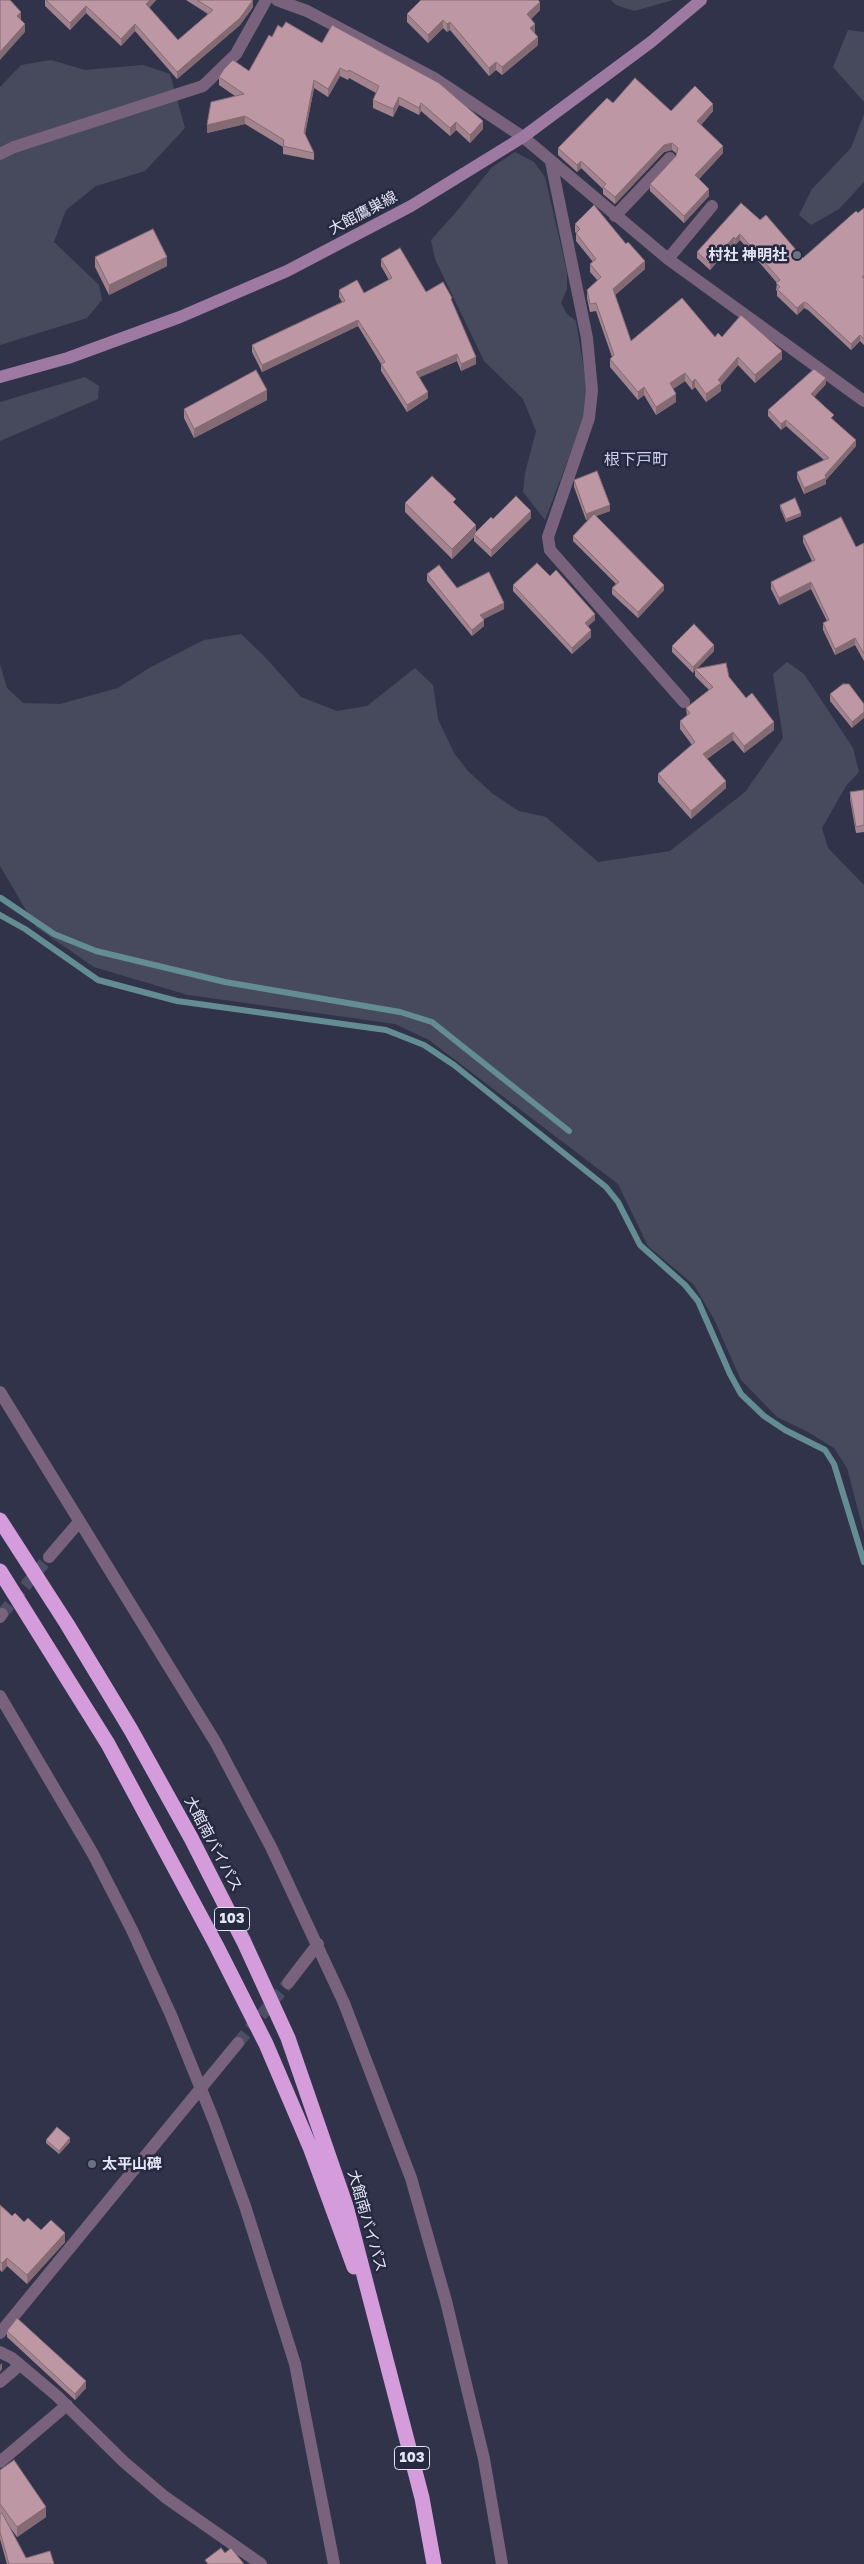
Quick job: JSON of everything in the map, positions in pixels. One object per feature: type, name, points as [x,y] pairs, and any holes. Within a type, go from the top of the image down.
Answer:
[{"type":"highway","name":"大館南バイパス","points":[[0,1520],[67,1624],[131,1730],[191,1838],[244,1942],[288,2038],[319,2122],[346,2206],[422,2498],[434,2564]]},
{"type":"highway","name":"大館南バイパス","points":[[0,1571],[108,1744],[169,1854],[266,2044],[310,2147],[385,2353]]},
{"type":"main road","name":"大館鷹巣線","points":[[0,377],[68,358],[180,317],[287,271],[411,206],[523,138],[651,42],[701,0]]},
{"type":"street","points":[[0,154],[14,147],[203,86],[236,54],[266,0]]},
{"type":"street","points":[[277,0],[307,11],[434,78],[523,138],[668,259],[864,401]]},
{"type":"street","points":[[615,216],[670,158]]},
{"type":"street","points":[[552,162],[587,338],[592,390],[589,418],[548,537],[550,550],[684,702]]},
{"type":"street","points":[[668,259],[712,206]]},
{"type":"street","points":[[0,1392],[216,1743],[271,1847],[344,2003],[411,2178],[446,2300],[484,2459],[502,2564]]},
{"type":"street","points":[[49,1557],[80,1522]]},
{"type":"street","points":[[0,1696],[93,1854],[171,2014],[201,2089],[244,2206],[294,2364],[334,2564]]},
{"type":"street","points":[[288,1984],[318,1944]]},
{"type":"street","points":[[0,2333],[238,2043]]},
{"type":"street","points":[[0,2352],[20,2365],[67,2405],[124,2462],[165,2496],[261,2564]]},
{"type":"street","points":[[0,2382],[20,2365]]},
{"type":"street","points":[[0,2462],[67,2405]]},
{"type":"shaded area","points":[[611,0],[673,0],[634,11],[616,5]]},
{"type":"shaded area","points":[[848,30],[864,32],[864,102],[833,67]]},
{"type":"shaded area","points":[[51,60],[85,70],[143,65],[170,74],[185,128],[145,171],[96,186],[66,210],[54,242],[99,285],[102,300],[87,318],[0,345],[0,87],[21,65]]},
{"type":"shaded area","points":[[864,114],[864,182],[839,209],[811,225],[799,215],[812,189],[851,148]]},
{"type":"shaded area","points":[[515,152],[534,162],[545,177],[567,272],[567,289],[561,303],[567,314],[576,321],[587,389],[583,420],[545,520],[523,492],[525,473],[536,431],[523,399],[484,361],[435,259],[431,240],[492,167]]},
{"type":"shaded area","points":[[85,377],[99,386],[98,399],[0,441],[0,402]]},
{"type":"shaded area","points":[[241,634],[265,657],[301,697],[337,711],[367,706],[415,668],[433,685],[438,719],[454,753],[468,771],[493,794],[519,811],[546,817],[598,862],[670,851],[745,792],[783,738],[773,674],[787,662],[804,674],[853,748],[859,772],[846,786],[822,828],[828,848],[864,885],[864,1533],[847,1468],[834,1448],[808,1432],[777,1417],[741,1380],[714,1319],[694,1285],[648,1246],[618,1184],[429,1040],[395,1024],[188,995],[94,967],[36,927],[0,866],[0,664],[7,688],[23,703],[60,704],[118,688],[149,668],[204,640]]},
{"type":"building","points":[[0,0],[10,0],[21,12],[17,16],[25,24],[0,52]]},
{"type":"building","points":[[46,0],[150,0],[146,4],[178,40],[213,10],[197,0],[253,0],[240,18],[177,72],[135,24],[121,39],[86,6],[70,23]]},
{"type":"building","points":[[421,0],[538,0],[540,2],[527,14],[535,24],[530,28],[538,37],[502,67],[496,62],[489,68],[450,22],[447,24],[443,20],[428,35],[407,14]]},
{"type":"building","points":[[286,22],[322,43],[332,25],[439,83],[483,121],[470,135],[456,122],[450,128],[421,103],[419,108],[399,97],[393,109],[373,100],[379,86],[349,70],[348,72],[340,68],[328,89],[314,80],[304,132],[314,153],[283,146],[284,140],[245,116],[207,125],[211,102],[244,94],[219,77],[224,69],[233,60],[249,71],[269,35],[272,37],[278,25],[282,28]]},
{"type":"building","points":[[635,78],[671,111],[695,86],[713,104],[697,121],[723,146],[695,175],[709,189],[684,216],[650,184],[676,156],[678,148],[672,143],[664,145],[615,197],[603,187],[606,184],[581,161],[577,165],[558,148],[607,98],[613,103]]},
{"type":"building","points":[[741,203],[760,220],[766,215],[803,258],[856,211],[858,213],[864,208],[864,275],[862,277],[864,278],[864,339],[860,335],[851,344],[808,304],[804,302],[797,308],[777,289],[780,287],[776,283],[780,280],[740,234],[735,239],[734,237],[710,264],[697,252]]},
{"type":"building","points":[[594,205],[626,244],[628,242],[645,261],[613,289],[631,341],[682,298],[715,337],[718,333],[722,337],[741,315],[782,351],[755,375],[738,357],[718,380],[721,383],[706,394],[695,379],[692,382],[685,373],[670,383],[676,394],[656,407],[644,387],[638,392],[610,359],[614,355],[596,303],[590,304],[587,290],[601,277],[590,264],[596,259],[576,233],[580,229],[575,224]]},
{"type":"building","points":[[153,229],[167,257],[109,285],[95,257]]},
{"type":"building","points":[[400,248],[426,292],[443,282],[452,298],[476,357],[461,364],[457,354],[416,372],[428,392],[407,405],[381,364],[385,362],[358,320],[262,365],[252,345],[345,301],[339,290],[357,280],[364,293],[392,278],[381,259]]},
{"type":"building","points":[[814,369],[826,378],[811,394],[834,415],[831,418],[856,440],[825,475],[826,478],[804,488],[797,472],[829,458],[786,420],[781,424],[768,410]]},
{"type":"building","points":[[256,370],[267,390],[194,429],[184,409]]},
{"type":"building","points":[[597,471],[610,505],[586,514],[574,480]]},
{"type":"building","points":[[432,476],[456,499],[453,502],[476,525],[452,549],[405,503]]},
{"type":"building","points":[[516,496],[531,511],[491,550],[474,534],[491,517],[493,519]]},
{"type":"building","points":[[795,498],[801,513],[786,519],[780,505]]},
{"type":"building","points":[[594,514],[664,585],[638,612],[612,588],[619,582],[573,536]]},
{"type":"building","points":[[841,517],[856,547],[864,543],[864,654],[855,638],[835,649],[823,623],[829,620],[811,582],[779,598],[771,582],[815,560],[803,536]]},
{"type":"building","points":[[537,563],[550,576],[556,570],[595,614],[585,623],[591,630],[572,648],[513,585]]},
{"type":"building","points":[[439,565],[457,588],[489,572],[504,603],[480,615],[484,620],[472,630],[427,574]]},
{"type":"building","points":[[694,624],[714,645],[693,667],[672,646]]},
{"type":"building","points":[[726,663],[729,677],[746,698],[752,693],[774,722],[744,746],[733,732],[703,754],[726,781],[691,811],[658,774],[695,742],[680,721],[690,713],[686,708],[713,687],[695,669]]},
{"type":"building","points":[[843,684],[849,684],[864,704],[864,712],[852,722],[830,694]]},
{"type":"building","points":[[864,790],[864,825],[856,827],[850,792]]},
{"type":"building","points":[[57,2127],[70,2138],[59,2151],[46,2140]]},
{"type":"building","points":[[0,2205],[12,2216],[15,2213],[24,2222],[28,2218],[41,2230],[51,2220],[65,2233],[27,2275],[7,2258],[2,2263],[0,2262]]},
{"type":"building","points":[[17,2318],[86,2381],[75,2394],[7,2331]]},
{"type":"building","points":[[14,2460],[46,2507],[17,2527],[0,2504],[0,2470]]},
{"type":"building","points":[[2,2513],[26,2558],[50,2551],[54,2564],[9,2564],[0,2532],[0,2514]]},
{"type":"building","points":[[221,2548],[225,2553],[231,2548],[244,2564],[208,2564],[205,2560]]},
{"type":"waterway","points":[[1,898],[54,934],[96,951],[225,982],[400,1012],[432,1022],[569,1131]]},
{"type":"waterway","points":[[0,915],[25,929],[98,980],[177,1001],[386,1030],[424,1045],[454,1065],[606,1187],[618,1202],[640,1245],[685,1285],[698,1301],[730,1374],[741,1394],[764,1416],[785,1430],[825,1450],[834,1464],[864,1562]]},
{"type":"tunnel","points":[[2,1614],[49,1557]]},
{"type":"tunnel","points":[[238,2043],[288,1983]]},
{"type":"place","name":"村社 神明社","points":[[797,255]]},
{"type":"place","name":"太平山碑","points":[[92,2164]]},
{"type":"district","name":"根下戸町","points":[[636,460]]}]
